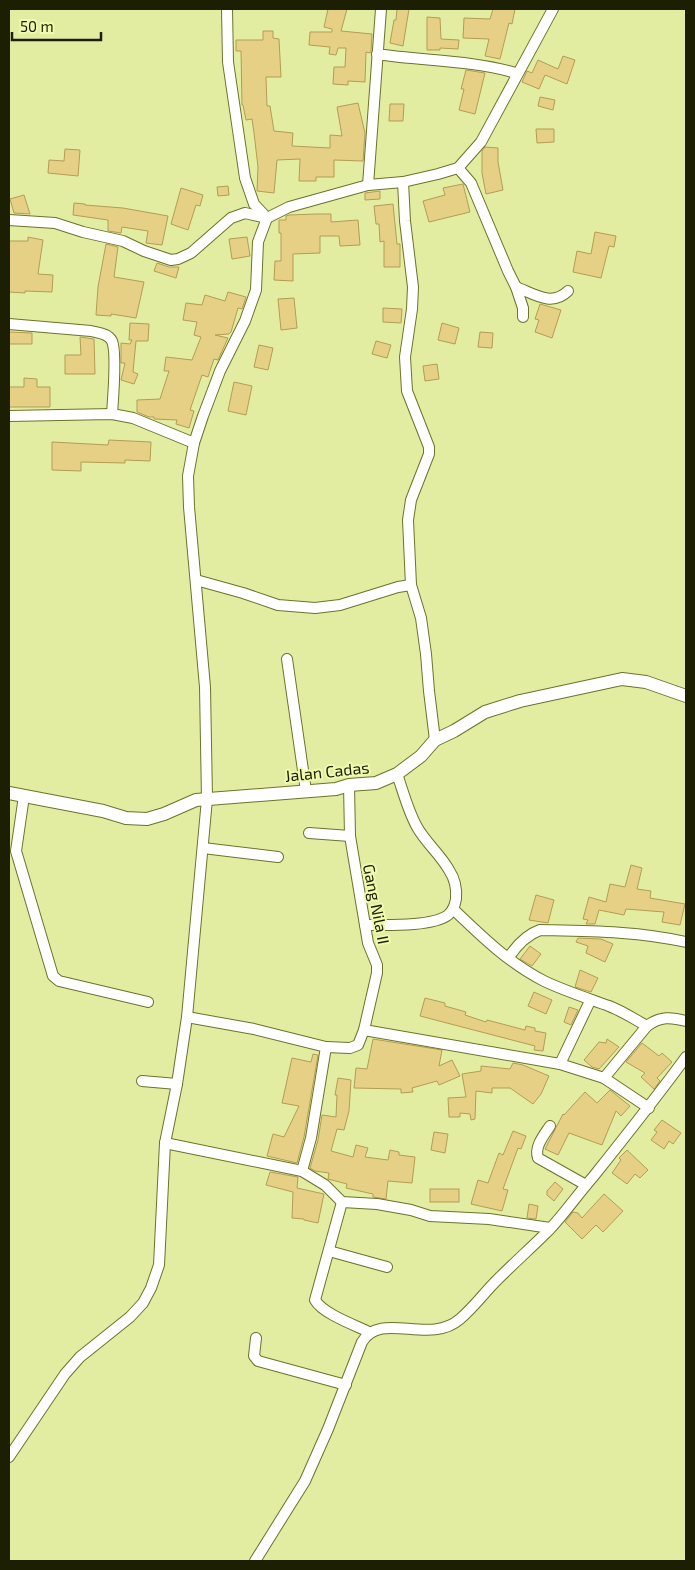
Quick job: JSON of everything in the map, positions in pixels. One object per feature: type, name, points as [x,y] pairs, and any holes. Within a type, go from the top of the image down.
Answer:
[{"type":"street","points":[[227,9],[228,62],[245,178],[254,204],[267,218]]},
{"type":"street","points":[[368,186],[382,9]]},
{"type":"street","points":[[9,220],[56,223],[83,232],[123,241],[170,260],[178,259],[191,253],[231,218],[245,214],[267,218],[288,207],[368,186],[403,182],[458,168],[480,142],[553,9]]},
{"type":"street","points":[[377,54],[414,60],[496,68],[516,74]]},
{"type":"street","points":[[458,168],[471,183],[516,287],[523,308],[523,317]]},
{"type":"street","points":[[403,182],[413,287],[405,357],[406,391],[429,447],[429,454],[411,500],[408,520],[412,585],[421,618],[434,740]]},
{"type":"street","points":[[9,1457],[65,1374],[80,1357],[130,1317],[143,1304],[159,1265],[165,1143],[177,1084],[187,1016],[207,799],[205,687],[188,476],[194,443],[220,371],[245,321],[256,290],[258,242],[267,218]]},
{"type":"street","points":[[516,287],[547,299],[558,298],[568,291]]},
{"type":"street","points":[[9,324],[91,331],[102,333],[108,337],[112,344],[114,367],[112,414]]},
{"type":"street","points":[[9,416],[112,414],[133,418],[194,443]]},
{"type":"street","points":[[196,580],[243,592],[278,605],[315,608],[340,605],[398,587],[412,585]]},
{"type":"street","points":[[287,659],[306,790]]},
{"type":"street","name":"Jalan Cadas","points":[[9,793],[103,811],[126,818],[156,817],[185,804],[207,799],[336,789],[348,785],[376,783],[397,774],[421,756],[434,740],[499,706],[622,679],[640,681],[686,696]]},
{"type":"street","points":[[366,925],[401,926],[447,916],[453,909],[457,894],[453,877],[417,827],[397,774]]},
{"type":"street","name":"Gang Nila II","points":[[326,1046],[354,1047],[358,1045],[364,1030],[378,969],[369,949],[350,836],[348,785]]},
{"type":"street","points":[[24,796],[16,851],[53,976],[65,983],[148,1002]]},
{"type":"street","points":[[310,832],[350,836]]},
{"type":"street","points":[[203,848],[278,857]]},
{"type":"street","points":[[453,909],[484,938],[525,970],[590,1001],[623,1012],[647,1026]]},
{"type":"street","points":[[509,957],[515,948],[530,934],[540,930],[605,932],[669,938],[686,942]]},
{"type":"street","points":[[560,1064],[590,1001]]},
{"type":"street","points":[[187,1016],[326,1046],[311,1138],[302,1171]]},
{"type":"street","points":[[604,1078],[647,1026],[658,1019],[666,1017],[686,1021]]},
{"type":"street","points":[[364,1030],[560,1064],[604,1078],[649,1108]]},
{"type":"street","points":[[255,1561],[305,1481],[346,1385],[362,1342],[369,1332],[388,1327],[434,1330],[456,1322],[469,1311],[486,1291],[550,1228],[649,1108],[686,1057]]},
{"type":"street","points":[[142,1081],[177,1084]]},
{"type":"street","points":[[550,1126],[536,1152],[538,1158],[586,1185]]},
{"type":"street","points":[[165,1143],[302,1171],[325,1185],[342,1202],[377,1204],[411,1210],[430,1216],[496,1220],[550,1228]]},
{"type":"street","points":[[342,1202],[316,1302],[326,1310],[369,1332]]},
{"type":"street","points":[[329,1251],[387,1267]]},
{"type":"street","points":[[256,1338],[254,1356],[258,1361],[346,1385]]},
{"type":"building","points":[[328,9],[347,9],[341,31],[372,34],[371,51],[370,53],[366,52],[365,82],[348,81],[348,85],[333,84],[334,67],[345,67],[346,48],[338,48],[336,55],[329,54],[330,47],[309,45],[310,32],[332,32],[332,29],[324,27]]},
{"type":"building","points":[[397,9],[409,9],[403,46],[390,43]]},
{"type":"building","points":[[493,9],[515,9],[512,24],[509,23],[500,59],[485,56],[489,39],[463,38],[464,18],[490,19]]},
{"type":"building","points":[[427,17],[440,18],[441,39],[459,40],[458,49],[440,48],[440,50],[427,50]]},
{"type":"building","points":[[263,31],[273,31],[273,38],[279,39],[281,77],[266,77],[267,106],[270,106],[274,131],[293,133],[292,146],[330,148],[330,135],[342,136],[337,107],[358,103],[365,133],[363,161],[334,160],[334,177],[316,177],[316,181],[299,181],[300,159],[277,160],[274,193],[257,191],[258,167],[254,133],[252,119],[246,120],[242,105],[241,51],[236,51],[236,40],[263,40]]},
{"type":"building","points":[[563,56],[575,60],[567,84],[545,75],[539,89],[522,82],[527,71],[532,73],[538,60],[558,69]]},
{"type":"building","points":[[466,70],[485,73],[475,114],[459,110],[464,89],[461,89]]},
{"type":"building","points":[[540,97],[555,100],[553,110],[538,106]]},
{"type":"building","points":[[390,104],[404,104],[403,121],[389,121]]},
{"type":"building","points":[[536,129],[554,129],[554,142],[537,143]]},
{"type":"building","points":[[485,147],[498,148],[498,162],[503,190],[486,194],[482,173],[482,151]]},
{"type":"building","points":[[65,149],[80,150],[78,176],[48,173],[49,160],[64,161]]},
{"type":"building","points":[[463,184],[470,212],[429,222],[423,201],[445,195],[443,188]]},
{"type":"building","points":[[228,186],[229,195],[218,196],[217,187]]},
{"type":"building","points":[[181,188],[203,195],[200,206],[196,205],[188,230],[171,224]]},
{"type":"building","points":[[380,191],[380,199],[365,200],[365,193]]},
{"type":"building","points":[[24,195],[30,214],[14,213],[10,199]]},
{"type":"building","points":[[74,203],[123,208],[168,216],[162,245],[146,243],[148,231],[122,227],[121,233],[108,231],[108,220],[73,215]]},
{"type":"building","points":[[393,204],[397,244],[400,244],[400,267],[384,267],[384,241],[380,242],[379,224],[376,224],[374,206]]},
{"type":"building","points":[[331,214],[331,222],[358,220],[360,245],[340,246],[339,236],[320,236],[320,253],[293,254],[293,281],[274,280],[275,261],[281,261],[279,220],[286,220],[286,216],[289,215]]},
{"type":"building","points":[[595,232],[616,236],[614,247],[609,246],[601,278],[573,272],[577,251],[591,254]]},
{"type":"building","points":[[28,237],[43,240],[38,274],[53,275],[52,292],[9,292],[9,241],[28,241]]},
{"type":"building","points":[[247,237],[250,256],[232,259],[229,239]]},
{"type":"building","points":[[106,244],[118,247],[114,277],[144,282],[136,318],[111,314],[111,316],[96,315],[98,287]]},
{"type":"building","points":[[157,263],[169,267],[179,267],[176,278],[154,271]]},
{"type":"building","points":[[228,292],[246,297],[242,309],[238,308],[231,332],[229,334],[215,335],[228,338],[218,360],[214,359],[208,377],[202,375],[190,410],[194,411],[189,428],[176,424],[177,420],[154,419],[154,417],[137,412],[137,400],[160,399],[169,371],[164,371],[166,357],[192,360],[201,337],[194,335],[197,322],[183,320],[186,303],[202,305],[205,295],[225,301]]},
{"type":"building","points":[[294,298],[297,328],[281,330],[278,299]]},
{"type":"building","points":[[540,304],[561,310],[552,338],[535,332],[539,320],[535,319]]},
{"type":"building","points":[[383,308],[402,309],[401,323],[383,322]]},
{"type":"building","points":[[130,323],[149,324],[148,341],[136,341],[133,372],[138,374],[134,384],[121,380],[125,363],[121,363],[121,343],[130,344],[132,340],[129,340]]},
{"type":"building","points":[[442,323],[459,328],[455,344],[438,340]]},
{"type":"building","points":[[9,332],[32,333],[32,344],[9,344]]},
{"type":"building","points":[[480,332],[493,333],[492,348],[478,347]]},
{"type":"building","points":[[80,337],[94,339],[95,374],[65,374],[65,355],[81,355]]},
{"type":"building","points":[[376,341],[391,345],[387,358],[372,354]]},
{"type":"building","points":[[259,345],[273,348],[268,370],[254,367]]},
{"type":"building","points":[[437,364],[439,379],[425,381],[423,366]]},
{"type":"building","points":[[24,378],[37,379],[37,387],[50,387],[50,407],[9,407],[9,387],[24,387]]},
{"type":"building","points":[[234,382],[252,386],[246,415],[228,411]]},
{"type":"building","points":[[109,440],[151,442],[150,461],[125,460],[125,463],[81,462],[81,471],[52,470],[52,442],[108,445]]},
{"type":"building","points":[[631,865],[642,868],[637,889],[651,891],[650,898],[685,904],[680,925],[662,922],[664,912],[626,909],[624,915],[599,910],[595,924],[586,924],[588,920],[583,919],[589,897],[606,902],[610,884],[625,887]]},
{"type":"building","points":[[536,895],[554,900],[548,923],[529,920]]},
{"type":"building","points":[[578,938],[601,939],[613,944],[605,962],[586,953],[588,946],[576,942]]},
{"type":"building","points":[[530,946],[541,954],[532,966],[520,959]]},
{"type":"building","points":[[580,970],[598,978],[591,992],[575,987]]},
{"type":"building","points":[[534,992],[552,1000],[546,1014],[528,1006]]},
{"type":"building","points":[[425,998],[445,1003],[445,1006],[466,1012],[465,1015],[486,1022],[487,1020],[525,1030],[526,1026],[535,1028],[535,1031],[546,1033],[543,1051],[534,1050],[535,1046],[420,1016]]},
{"type":"building","points":[[569,1007],[578,1010],[571,1025],[564,1022]]},
{"type":"building","points":[[373,1039],[442,1050],[439,1066],[452,1060],[460,1076],[439,1085],[437,1081],[412,1088],[413,1092],[401,1093],[401,1089],[354,1088],[356,1068],[367,1069]]},
{"type":"building","points":[[607,1039],[619,1047],[599,1069],[592,1067],[584,1060],[599,1042],[606,1043]]},
{"type":"building","points":[[642,1043],[659,1056],[662,1053],[672,1062],[657,1078],[660,1081],[654,1089],[641,1077],[645,1073],[626,1062]]},
{"type":"building","points":[[313,1054],[318,1055],[304,1137],[297,1163],[267,1156],[273,1134],[284,1137],[299,1106],[282,1103],[292,1058],[311,1062]]},
{"type":"building","points":[[513,1063],[523,1065],[549,1076],[541,1094],[533,1104],[510,1088],[492,1088],[492,1093],[476,1091],[475,1119],[471,1120],[470,1114],[460,1113],[460,1117],[449,1117],[448,1098],[466,1097],[462,1074],[481,1071],[481,1066],[510,1069]]},
{"type":"building","points":[[338,1078],[351,1080],[349,1111],[344,1130],[337,1129],[331,1151],[353,1157],[356,1145],[368,1148],[365,1157],[388,1160],[390,1150],[399,1152],[399,1155],[415,1157],[412,1183],[388,1181],[386,1199],[373,1197],[373,1194],[346,1188],[347,1184],[328,1179],[329,1173],[315,1171],[310,1168],[318,1140],[322,1115],[336,1117],[337,1095],[335,1095]]},
{"type":"building","points":[[610,1090],[630,1106],[621,1116],[616,1111],[602,1145],[569,1133],[558,1155],[545,1149],[563,1114],[585,1092],[597,1103]]},
{"type":"building","points":[[662,1120],[681,1133],[673,1144],[669,1141],[664,1149],[651,1140],[657,1132],[654,1130]]},
{"type":"building","points":[[513,1131],[526,1136],[521,1149],[518,1148],[503,1189],[508,1190],[502,1211],[471,1204],[478,1180],[488,1183],[499,1153],[503,1155]]},
{"type":"building","points":[[434,1132],[448,1134],[445,1153],[431,1150]]},
{"type":"building","points":[[627,1150],[648,1170],[640,1178],[635,1174],[627,1184],[612,1173],[621,1160],[619,1158]]},
{"type":"building","points":[[270,1172],[298,1177],[297,1188],[324,1194],[318,1223],[292,1218],[293,1192],[266,1185]]},
{"type":"building","points":[[555,1182],[563,1189],[554,1201],[547,1195],[547,1191]]},
{"type":"building","points":[[430,1189],[459,1189],[459,1202],[430,1202]]},
{"type":"building","points":[[604,1194],[623,1211],[603,1232],[596,1225],[582,1239],[565,1222],[573,1212],[578,1213],[582,1218]]},
{"type":"building","points":[[529,1204],[538,1206],[536,1219],[527,1218]]}]
